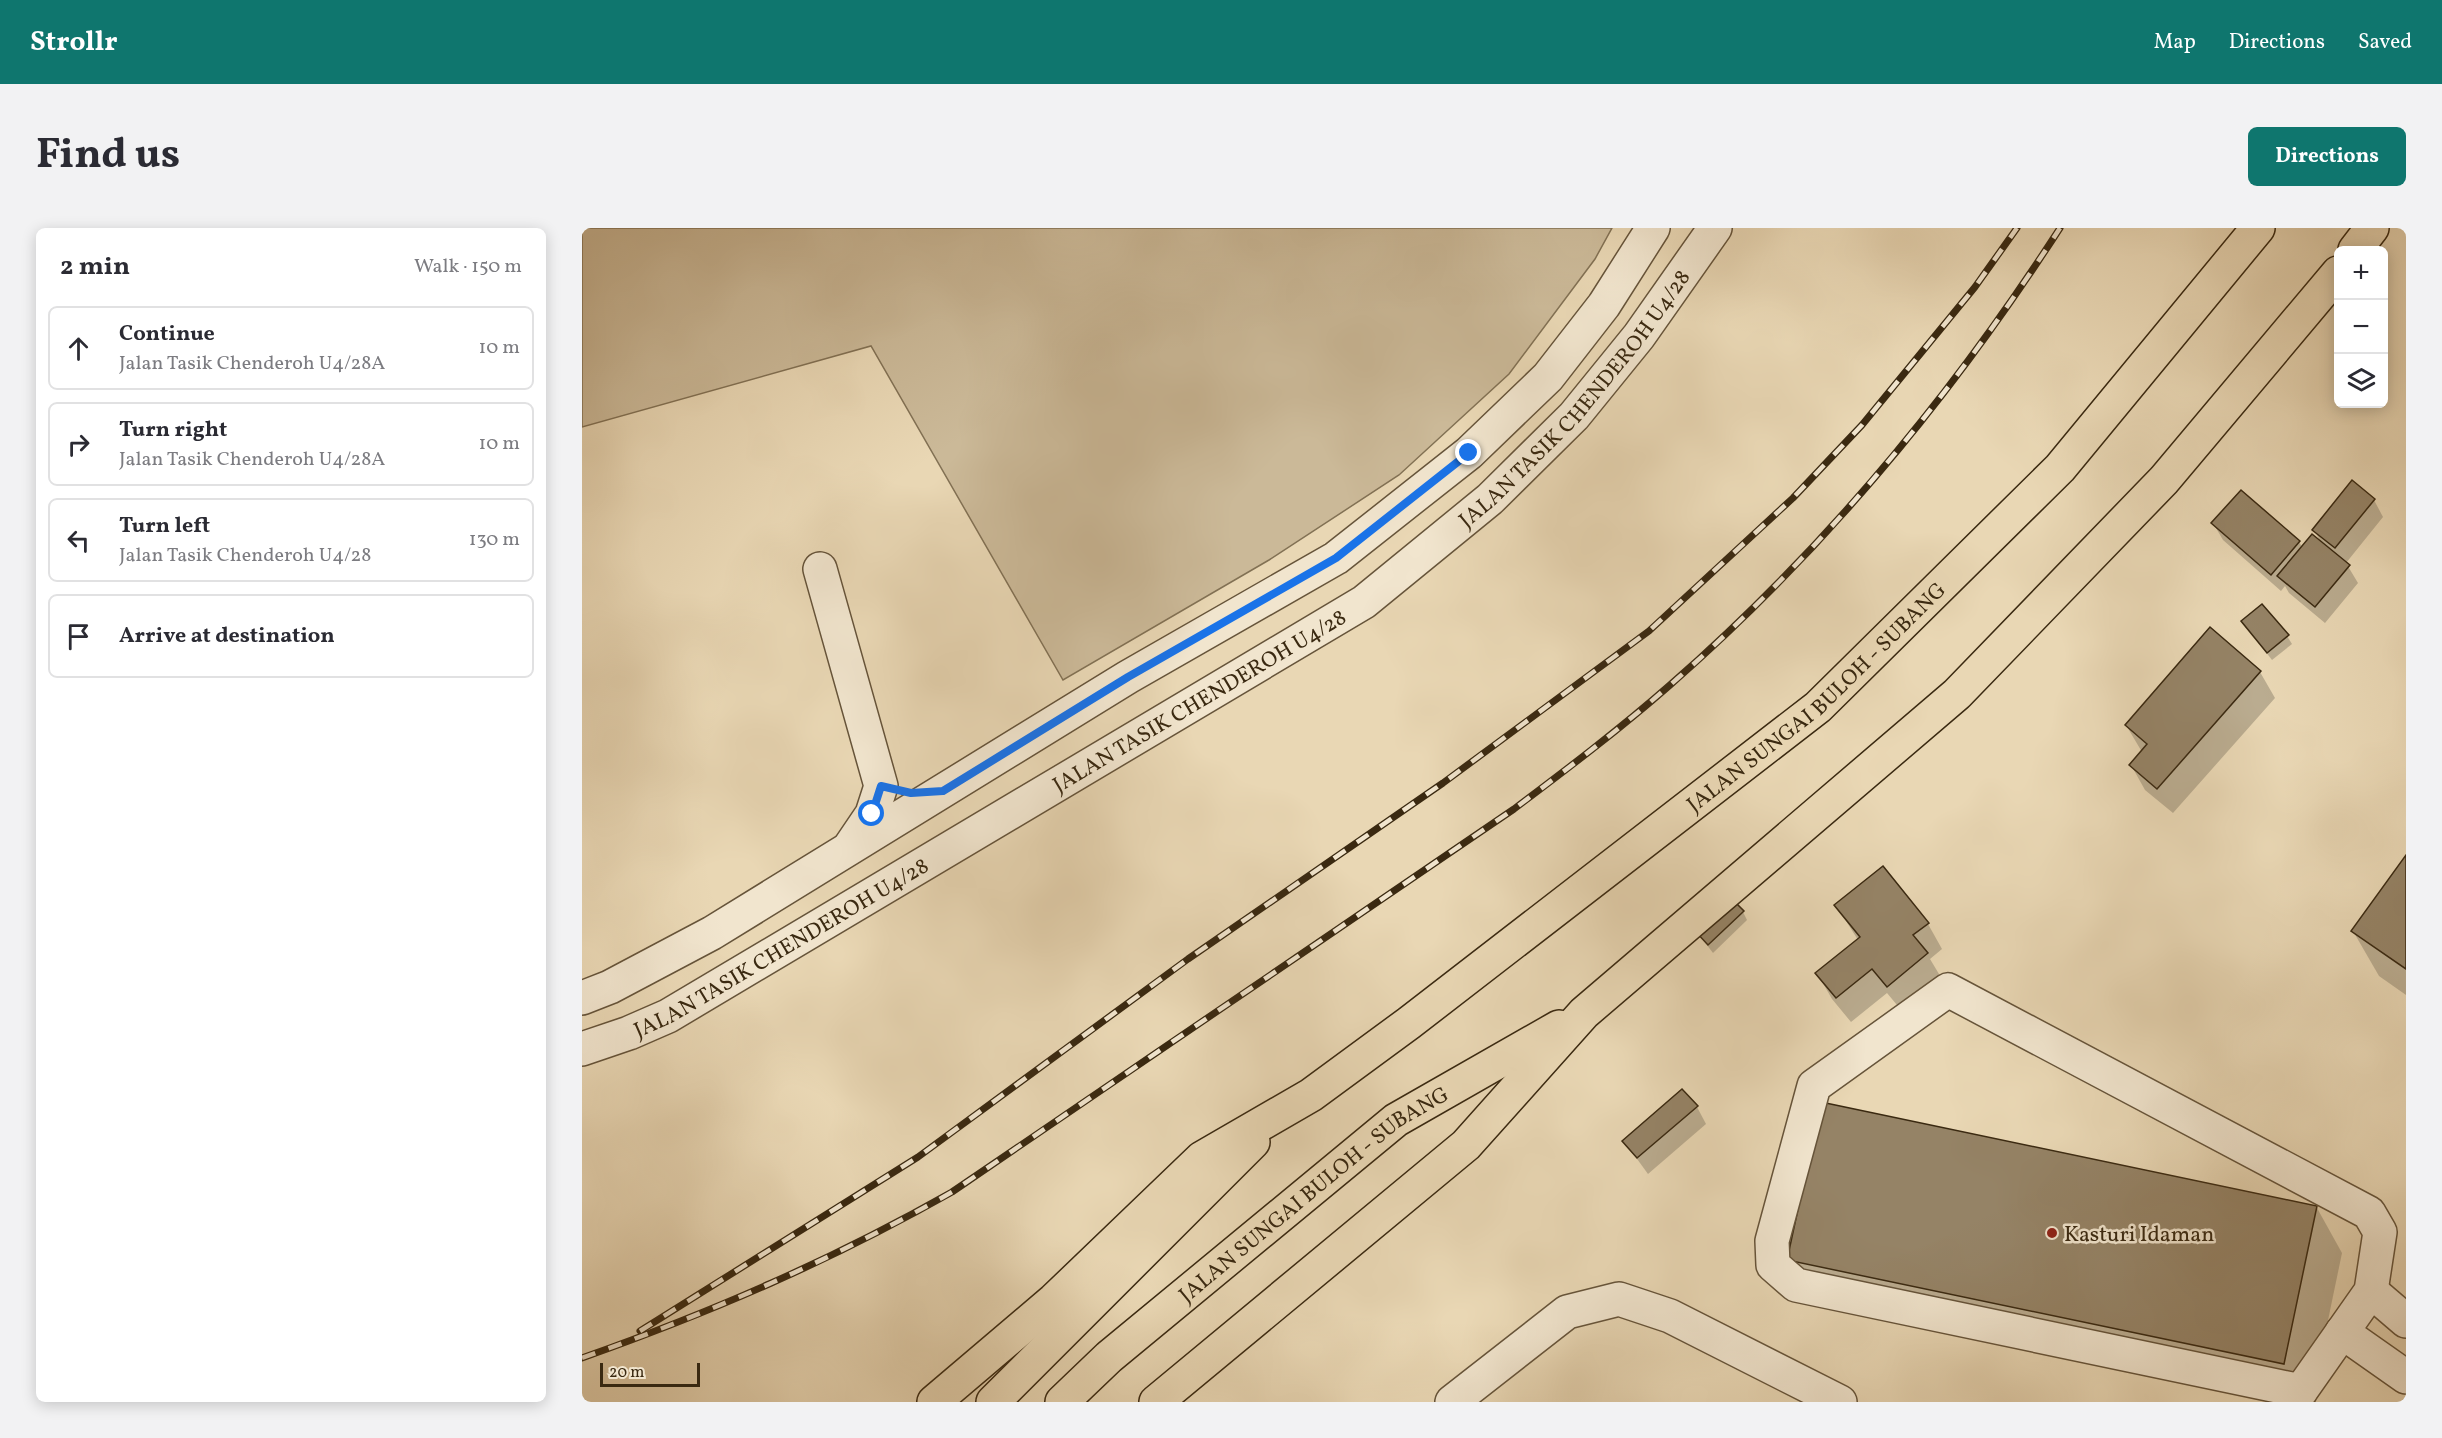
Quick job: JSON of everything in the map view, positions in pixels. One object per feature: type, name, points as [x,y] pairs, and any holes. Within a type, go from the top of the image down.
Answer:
[{"type":"highway","name":"JALAN SUNGAI BULOH - SUBANG","points":[[993,1402],[1254,1142],[1311,1095],[1409,1023],[1818,707],[2060,468],[2258,228]]},
{"type":"highway","points":[[2358,246],[2372,228]]},
{"type":"highway","name":"JALAN SUNGAI BULOH - SUBANG","points":[[1156,1402],[1466,1145],[1584,1013],[1957,694],[2164,480],[2334,278]]},
{"type":"highway","name":"JALAN SUNGAI BULOH - SUBANG","points":[[1062,1402],[1109,1357],[1396,1120],[1584,1013]]},
{"type":"highway","name":"JALAN SUNGAI BULOH - SUBANG","points":[[934,1402],[1054,1300],[1202,1158],[1311,1095]]},
{"type":"street","name":"JALAN TASIK CHENDEROH U4/28","points":[[582,998],[610,987],[712,933],[1128,677],[1336,558],[1460,460],[1548,376],[1604,305],[1653,228]]},
{"type":"street","name":"JALAN TASIK CHENDEROH U4/28","points":[[582,1049],[668,1016],[1364,602],[1490,499],[1574,416],[1639,336],[1715,228]]},
{"type":"street","points":[[820,569],[881,786],[872,814],[849,849]]},
{"type":"street","points":[[881,786],[911,793],[943,791]]},
{"type":"street","points":[[1948,990],[2369,1213],[2380,1232],[2371,1290],[2297,1396],[1796,1285],[1773,1264],[1772,1241],[1814,1086],[1948,990]]},
{"type":"street","points":[[2371,1290],[2406,1321]]},
{"type":"street","points":[[1452,1402],[1567,1311],[1619,1299],[1670,1316],[1840,1402]]},
{"type":"street","points":[[2342,1332],[2406,1377]]},
{"type":"street","points":[[2400,1402],[2406,1394]]},
{"type":"shaded area","points":[[582,228],[1612,228],[1595,259],[1509,374],[1399,475],[1269,560],[1063,680],[871,346],[582,427]]},
{"type":"building","points":[[2352,480],[2375,499],[2335,548],[2312,530]]},
{"type":"building","points":[[2241,490],[2300,541],[2271,575],[2211,523]]},
{"type":"building","points":[[2312,534],[2350,565],[2315,607],[2277,576]]},
{"type":"building","points":[[2262,604],[2289,635],[2267,653],[2241,621]]},
{"type":"building","points":[[2210,627],[2261,671],[2157,789],[2129,765],[2147,744],[2125,725]]},
{"type":"building","points":[[2406,855],[2406,969],[2351,931]]},
{"type":"building","points":[[1883,866],[1929,923],[1913,935],[1928,953],[1887,987],[1872,969],[1836,998],[1815,973],[1860,937],[1834,905]]},
{"type":"building","points":[[1731,898],[1744,911],[1708,945],[1696,932]]},
{"type":"building","points":[[1682,1089],[1698,1106],[1637,1158],[1622,1141]]},
{"type":"building","name":"Kasturi Idaman","points":[[1821,1102],[2317,1206],[2284,1364],[1787,1260]]},
{"type":"railway","points":[[640,1331],[918,1157],[1188,959],[1443,783],[1649,631],[1793,498],[1862,425],[1975,287],[2017,228]]},
{"type":"railway","points":[[582,1358],[678,1322],[771,1283],[861,1240],[952,1192],[1514,809],[1554,779],[1670,685],[1779,582],[1831,527],[1929,412],[2018,291],[2060,228]]},
{"type":"place","name":"Kasturi Idaman","points":[[2052,1233]]},
{"type":"route","points":[[872,814],[881,786],[911,793],[943,791],[1128,677],[1336,558],[1469,453]]}]
